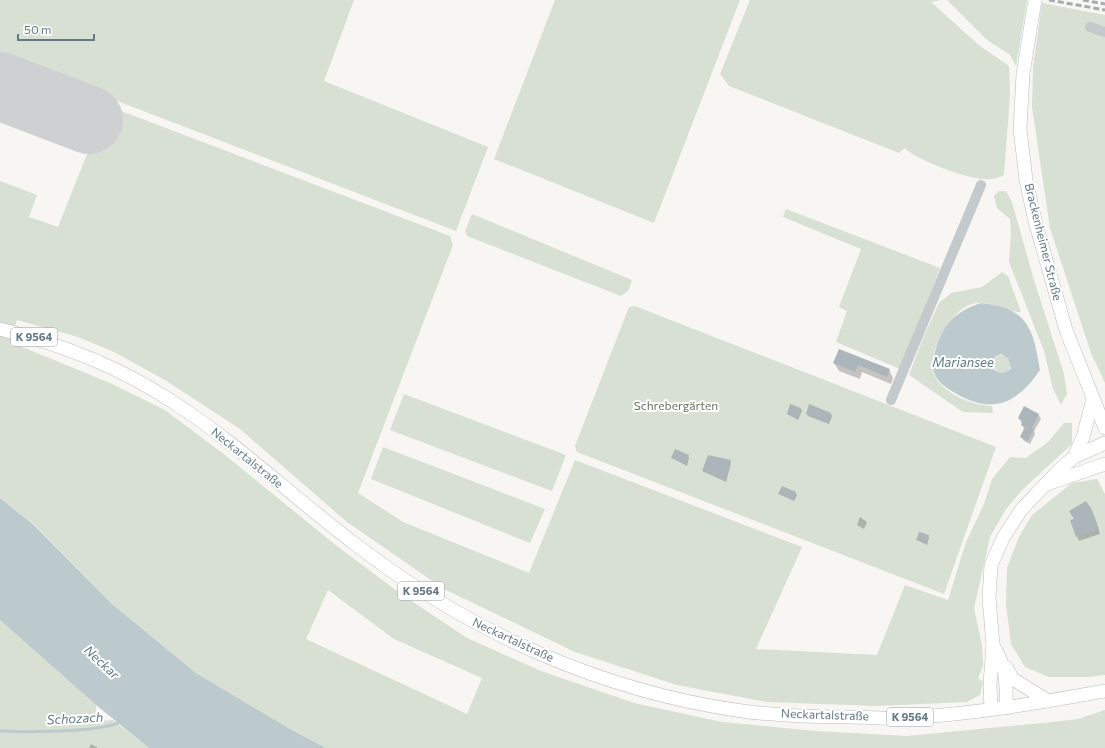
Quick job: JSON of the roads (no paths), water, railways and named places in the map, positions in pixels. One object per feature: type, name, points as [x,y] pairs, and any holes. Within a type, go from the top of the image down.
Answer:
[{"type":"main road","name":"Brackenheimer Straße","points":[[1035,0],[1024,74],[1020,129],[1026,180],[1035,220],[1066,330],[1105,428]]},
{"type":"main road","name":"Neckartalstraße","points":[[0,328],[43,340],[102,363],[172,402],[232,444],[353,543],[416,588],[491,631],[573,668],[662,695],[744,711],[828,717],[905,718],[1006,708],[1105,691]]},
{"type":"main road","points":[[1074,457],[1083,437],[1093,399]]},
{"type":"main road","points":[[991,709],[990,684],[993,644],[989,598],[991,565],[1010,525],[1029,500],[1074,457],[1105,443]]},
{"type":"main road","points":[[1045,485],[1105,464]]},
{"type":"main road","points":[[993,644],[1013,679],[1048,701]]},
{"type":"main road","points":[[1001,658],[1007,683],[1006,708]]},
{"type":"lane","points":[[1090,27],[1105,32]]},
{"type":"lane","points":[[891,400],[981,185]]},
{"type":"water","name":"Mariansee","points":[[981,303],[1009,310],[1018,315],[1026,323],[1031,332],[1040,370],[1022,391],[1013,398],[1003,402],[992,404],[968,400],[945,387],[937,379],[934,372],[933,366],[936,348],[947,325],[958,314]],"holes":[[[1001,354],[1008,358],[1011,368],[1009,370],[1003,373],[994,370],[992,364],[995,357]]]},
{"type":"water","name":"Neckar","points":[[0,498],[34,525],[112,604],[196,673],[290,729],[326,748],[149,748],[96,705],[0,620]]},
{"type":"waterway","name":"Schozach","points":[[0,731],[81,730],[112,725],[121,721]]},
{"type":"railway","points":[[1049,0],[1105,10]]},
{"type":"railway","points":[[1083,0],[1105,4]]},
{"type":"park label","name":"Schrebergärten","points":[[676,406]]}]
